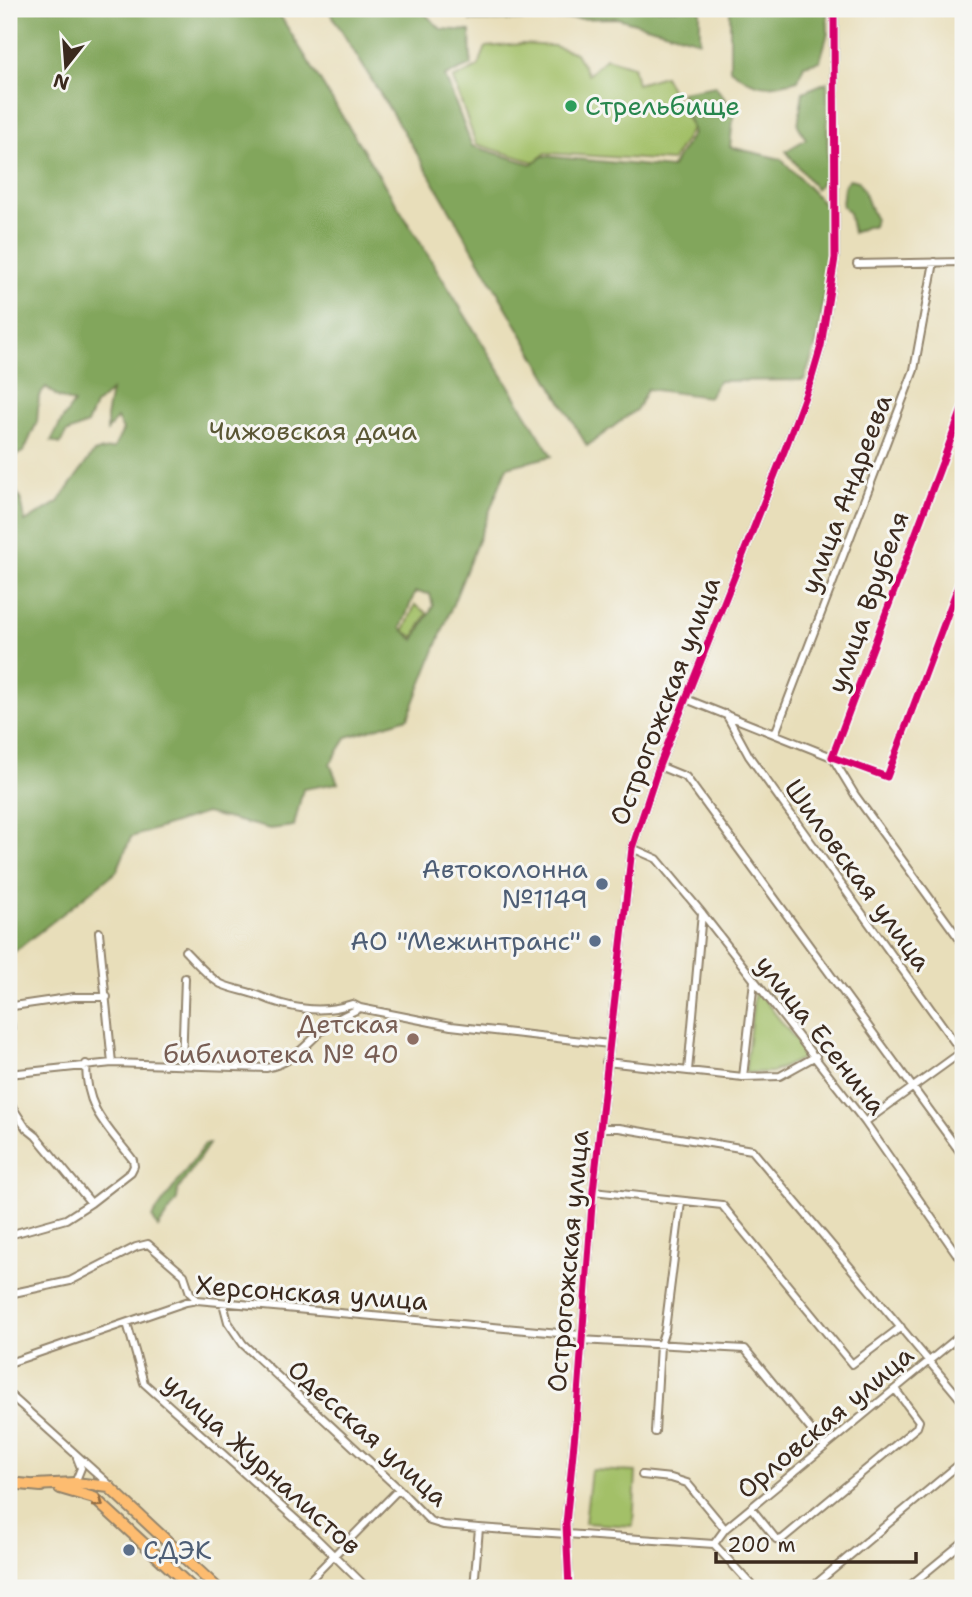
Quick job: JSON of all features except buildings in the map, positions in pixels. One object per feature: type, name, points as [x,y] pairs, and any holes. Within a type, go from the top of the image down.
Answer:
[{"type":"highway","points":[[9,1483],[67,1489],[94,1498],[192,1588]]},
{"type":"highway","points":[[34,1485],[75,1483],[104,1485],[116,1490],[217,1588]]},
{"type":"street","name":"Острогожская улица","points":[[569,1588],[566,1533],[593,1191],[632,848],[659,766],[787,444],[821,346],[835,258],[834,9]]},
{"type":"street","name":"улица Андреева","points":[[775,734],[914,370],[934,261]]},
{"type":"street","points":[[858,264],[963,262]]},
{"type":"street","name":"улица Врубеля","points":[[832,757],[963,407]]},
{"type":"street","points":[[686,699],[887,777],[963,573]]},
{"type":"street","name":"Шиловская улица","points":[[726,714],[749,756],[963,1052]]},
{"type":"street","points":[[832,757],[855,795],[963,944]]},
{"type":"street","points":[[659,766],[686,777],[963,1156]]},
{"type":"street","name":"улица Есенина","points":[[632,848],[657,859],[702,913],[816,1056],[963,1263]]},
{"type":"street","points":[[688,1071],[702,913]]},
{"type":"street","points":[[99,932],[112,1063]]},
{"type":"street","points":[[185,951],[219,984],[259,996],[268,1002],[306,1010],[335,1010],[352,1004],[360,1008],[451,1026],[609,1044]]},
{"type":"street","points":[[183,1064],[185,978]]},
{"type":"street","points":[[743,1077],[754,981]]},
{"type":"street","points":[[9,1040],[9,1011],[13,1006],[74,997],[107,997]]},
{"type":"street","points":[[9,1074],[112,1063],[266,1068],[280,1066],[293,1058],[330,1024],[360,1008]]},
{"type":"street","points":[[865,1122],[963,1052]]},
{"type":"street","points":[[606,1062],[743,1077],[780,1076],[816,1056]]},
{"type":"street","points":[[9,1235],[66,1219],[131,1172],[134,1166],[133,1160],[89,1099],[86,1064]]},
{"type":"street","points":[[9,1102],[26,1128],[36,1136],[91,1203]]},
{"type":"street","points":[[600,1128],[619,1128],[752,1150],[963,1402]]},
{"type":"street","points":[[593,1191],[722,1205],[852,1364],[901,1327]]},
{"type":"street","points":[[655,1432],[660,1345],[665,1331],[681,1202]]},
{"type":"street","points":[[9,1294],[70,1281],[136,1247],[148,1244],[184,1275],[190,1293],[197,1300]]},
{"type":"street","name":"Херсонская улица","points":[[9,1363],[197,1300],[581,1338],[744,1349],[825,1447]]},
{"type":"street","name":"Одесская улица","points":[[223,1303],[228,1322],[243,1344],[430,1521],[443,1525],[480,1528],[714,1544]]},
{"type":"street","name":"улица Журналистов","points":[[127,1323],[144,1382],[368,1588]]},
{"type":"street","name":"Орловская улица","points":[[714,1544],[725,1529],[963,1333]]},
{"type":"street","points":[[752,1509],[776,1539],[780,1540],[917,1427],[919,1421],[895,1389]]},
{"type":"street","points":[[9,1395],[116,1490]]},
{"type":"street","points":[[75,1483],[81,1468],[76,1456]]},
{"type":"street","points":[[811,1588],[963,1461]]},
{"type":"street","points":[[642,1475],[688,1483],[725,1529]]},
{"type":"street","points":[[302,1588],[399,1489]]},
{"type":"street","points":[[474,1588],[480,1528]]},
{"type":"street","points":[[907,1588],[963,1542]]},
{"type":"street","points":[[714,1544],[754,1588]]},
{"type":"green space","name":"Чижовская дача","points":[[9,9],[276,9],[552,456],[507,467],[408,718],[347,737],[330,764],[338,783],[303,789],[294,826],[270,829],[206,813],[131,837],[117,871],[9,956],[9,482],[19,496],[25,522],[58,502],[94,452],[114,448],[123,430],[117,418],[107,431],[111,391],[95,405],[87,424],[66,433],[60,444],[51,441],[74,403],[58,397],[46,387],[39,396],[37,422],[24,451],[9,460]],"holes":[[[415,592],[430,594],[433,606],[414,640],[401,628]]]},
{"type":"green space","points":[[328,9],[420,9],[441,29],[470,31],[471,65],[445,76],[472,146],[531,164],[544,156],[671,168],[693,133],[681,92],[715,86],[734,111],[730,147],[781,159],[828,208],[828,273],[817,342],[804,380],[718,381],[709,397],[647,389],[637,409],[587,446],[419,157]]},
{"type":"green space","points":[[467,9],[700,9],[700,41],[617,18],[471,21]]},
{"type":"green space","points":[[730,9],[827,9],[828,33],[820,61],[804,65],[798,80],[770,86],[748,80],[730,69]]},
{"type":"green space","name":"Стрельбище","points":[[522,44],[554,46],[576,53],[588,75],[606,58],[633,66],[637,84],[664,76],[692,128],[672,161],[546,153],[534,162],[476,144],[453,79],[478,67],[486,47]]},
{"type":"green space","points":[[827,82],[828,175],[816,189],[786,151],[806,139],[798,125],[803,92]]},
{"type":"green space","points":[[849,179],[858,181],[875,218],[873,227],[853,233],[849,213],[842,205],[844,186]]},
{"type":"green space","points":[[415,605],[427,613],[414,637],[404,631]]},
{"type":"green space","points":[[755,988],[805,1052],[806,1057],[773,1072],[745,1073]]},
{"type":"green space","points":[[205,1144],[209,1144],[178,1190],[177,1200],[158,1228],[152,1217]]},
{"type":"green space","points":[[591,1470],[636,1472],[633,1526],[585,1523]]},
{"type":"cycle path","points":[[569,1588],[566,1524],[593,1191],[632,848],[659,766],[787,444],[821,346],[835,258],[834,9]]},
{"type":"cycle path","points":[[963,407],[832,757],[887,777],[963,573]]},
{"type":"place","name":"Стрельбище","points":[[571,106]]},
{"type":"place","name":"Автоколонна №1149","points":[[602,884]]},
{"type":"place","name":"АО \"Межинтранс\"","points":[[595,941]]},
{"type":"place","name":"Детская библиотека № 40","points":[[413,1039]]},
{"type":"place","name":"СДЭК","points":[[129,1550]]}]
